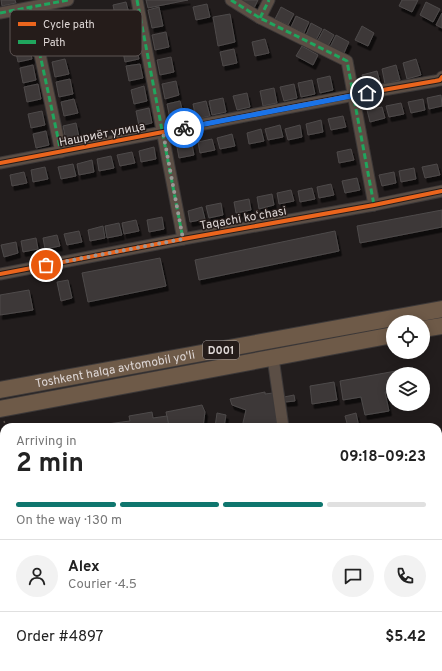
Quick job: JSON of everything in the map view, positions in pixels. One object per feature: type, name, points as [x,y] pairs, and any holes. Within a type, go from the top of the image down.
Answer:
[{"type":"highway","name":"Toshkent halqa avtomobil yo'li","points":[[418,315],[442,309]]},
{"type":"highway","name":"Toshkent halqa avtomobil yo'li","points":[[0,390],[386,322]]},
{"type":"highway","points":[[430,329],[442,326]]},
{"type":"highway","name":"Toshkent halqa avtomobil yo'li","points":[[0,409],[386,336]]},
{"type":"street","points":[[18,10],[68,0]]},
{"type":"street","points":[[137,0],[139,10]]},
{"type":"street","points":[[231,0],[260,18],[347,61],[374,205]]},
{"type":"street","points":[[260,18],[269,0]]},
{"type":"street","points":[[0,13],[10,11]]},
{"type":"street","points":[[142,25],[183,239]]},
{"type":"street","points":[[40,56],[61,152]]},
{"type":"street","name":"Нашриёт улица","points":[[0,163],[354,95],[435,81],[440,80],[442,77]]},
{"type":"street","name":"Taqachi koʻchasi","points":[[0,274],[183,239],[374,205],[442,191]]},
{"type":"street","points":[[273,358],[283,423]]},
{"type":"building","points":[[1,0],[15,0],[16,3],[2,6]]},
{"type":"building","points":[[146,0],[188,0],[148,8]]},
{"type":"building","points":[[240,0],[258,0],[254,8]]},
{"type":"building","points":[[402,0],[418,0],[412,12],[399,6]]},
{"type":"building","points":[[126,2],[128,10],[114,10],[113,5]]},
{"type":"building","points":[[426,2],[440,9],[433,22],[420,15]]},
{"type":"building","points":[[207,4],[210,17],[196,20],[193,7]]},
{"type":"building","points":[[159,7],[163,26],[152,28],[148,10]]},
{"type":"building","points":[[281,7],[294,14],[288,25],[275,19]]},
{"type":"building","points":[[442,13],[442,28],[436,25]]},
{"type":"building","points":[[230,14],[235,42],[218,46],[213,17]]},
{"type":"building","points":[[296,16],[309,22],[304,33],[291,27]]},
{"type":"building","points":[[311,23],[322,29],[316,40],[306,35]]},
{"type":"building","points":[[362,26],[374,33],[368,46],[355,40]]},
{"type":"building","points":[[324,29],[334,35],[328,46],[318,40]]},
{"type":"building","points":[[166,32],[169,47],[155,50],[152,35]]},
{"type":"building","points":[[336,35],[349,42],[344,53],[330,47]]},
{"type":"building","points":[[265,39],[269,53],[255,56],[252,42]]},
{"type":"building","points":[[302,46],[318,55],[313,65],[296,56]]},
{"type":"building","points":[[234,49],[237,63],[223,66],[220,52]]},
{"type":"building","points":[[17,56],[31,56],[32,59],[18,62]]},
{"type":"building","points":[[124,56],[138,56],[139,59],[125,62]]},
{"type":"building","points":[[171,57],[174,72],[160,75],[157,60]]},
{"type":"building","points":[[65,59],[69,74],[55,77],[52,62]]},
{"type":"building","points":[[416,59],[421,75],[407,79],[403,63]]},
{"type":"building","points":[[140,64],[143,78],[129,81],[126,66]]},
{"type":"building","points":[[33,65],[36,80],[23,83],[20,68]]},
{"type":"building","points":[[396,65],[400,80],[385,84],[382,69]]},
{"type":"building","points":[[377,71],[381,86],[366,90],[362,75]]},
{"type":"building","points":[[330,76],[333,90],[320,93],[317,79]]},
{"type":"building","points":[[70,79],[73,94],[59,97],[56,82]]},
{"type":"building","points":[[312,80],[315,94],[301,97],[298,83]]},
{"type":"building","points":[[176,81],[179,95],[165,99],[162,84]]},
{"type":"building","points":[[38,84],[41,99],[27,102],[24,87]]},
{"type":"building","points":[[294,84],[297,98],[284,101],[280,87]]},
{"type":"building","points":[[144,86],[147,101],[134,104],[131,90]]},
{"type":"building","points":[[274,88],[277,103],[263,106],[260,91]]},
{"type":"building","points":[[247,93],[250,107],[237,110],[233,96]]},
{"type":"building","points":[[441,95],[442,106],[429,109],[427,98]]},
{"type":"building","points":[[223,98],[226,112],[212,115],[209,101]]},
{"type":"building","points":[[74,99],[78,113],[64,116],[61,102]]},
{"type":"building","points":[[423,99],[425,110],[411,113],[408,102]]},
{"type":"building","points":[[180,101],[184,116],[170,119],[167,104]]},
{"type":"building","points":[[206,101],[210,116],[196,119],[193,104]]},
{"type":"building","points":[[401,103],[404,114],[389,117],[386,106]]},
{"type":"building","points":[[382,107],[385,118],[370,122],[367,110]]},
{"type":"building","points":[[149,108],[152,123],[139,126],[136,111]]},
{"type":"building","points":[[42,111],[45,125],[31,128],[28,114]]},
{"type":"building","points":[[343,116],[346,127],[331,130],[328,119]]},
{"type":"building","points":[[321,120],[323,132],[308,135],[306,124]]},
{"type":"building","points":[[76,123],[79,137],[66,140],[63,126]]},
{"type":"building","points":[[280,125],[283,137],[268,140],[265,129]]},
{"type":"building","points":[[300,125],[302,137],[288,140],[285,129]]},
{"type":"building","points":[[261,129],[264,141],[249,144],[247,133]]},
{"type":"building","points":[[46,131],[49,145],[36,148],[33,134]]},
{"type":"building","points":[[232,134],[235,146],[220,149],[217,138]]},
{"type":"building","points":[[212,139],[215,150],[200,153],[198,142]]},
{"type":"building","points":[[192,144],[194,155],[179,158],[177,147]]},
{"type":"building","points":[[154,147],[156,159],[141,162],[139,151]]},
{"type":"building","points":[[351,149],[354,160],[339,163],[337,152]]},
{"type":"building","points":[[132,152],[135,163],[120,166],[117,155]]},
{"type":"building","points":[[111,156],[114,168],[99,171],[97,159]]},
{"type":"building","points":[[92,160],[94,172],[79,175],[77,164]]},
{"type":"building","points":[[73,164],[76,176],[61,179],[58,167]]},
{"type":"building","points":[[437,164],[440,175],[425,178],[422,167]]},
{"type":"building","points":[[45,167],[48,179],[33,182],[31,170]]},
{"type":"building","points":[[414,168],[416,179],[401,182],[399,171]]},
{"type":"building","points":[[24,172],[27,183],[12,186],[10,175]]},
{"type":"building","points":[[394,172],[396,183],[382,186],[379,175]]},
{"type":"building","points":[[357,178],[360,190],[345,193],[342,181]]},
{"type":"building","points":[[331,184],[334,195],[319,198],[317,187]]},
{"type":"building","points":[[312,188],[315,199],[300,202],[298,191]]},
{"type":"building","points":[[291,190],[294,201],[279,204],[277,193]]},
{"type":"building","points":[[272,194],[274,205],[259,209],[257,197]]},
{"type":"building","points":[[249,199],[251,210],[236,213],[234,202]]},
{"type":"building","points":[[221,203],[223,215],[209,218],[206,206]]},
{"type":"building","points":[[202,207],[205,219],[190,222],[188,211]]},
{"type":"building","points":[[442,210],[442,227],[360,243],[357,226]]},
{"type":"building","points":[[162,217],[164,229],[149,232],[147,220]]},
{"type":"building","points":[[136,220],[139,231],[124,234],[122,223]]},
{"type":"building","points":[[119,223],[122,235],[107,238],[105,226]]},
{"type":"building","points":[[103,226],[105,238],[90,241],[88,230]]},
{"type":"building","points":[[79,231],[82,242],[67,245],[64,234]]},
{"type":"building","points":[[335,231],[339,251],[199,280],[195,260]]},
{"type":"building","points":[[57,235],[60,246],[45,249],[43,238]]},
{"type":"building","points":[[36,238],[38,249],[23,252],[21,241]]},
{"type":"building","points":[[16,242],[18,253],[4,257],[1,245]]},
{"type":"building","points":[[160,258],[166,286],[88,302],[82,273]]},
{"type":"building","points":[[68,280],[72,298],[61,301],[57,282]]},
{"type":"building","points":[[29,290],[33,310],[0,315],[0,295]]},
{"type":"building","points":[[386,373],[386,411],[389,411],[365,415],[361,397],[343,400],[340,381]]},
{"type":"building","points":[[334,382],[337,400],[312,404],[310,386]]},
{"type":"building","points":[[265,392],[265,394],[273,393],[277,423],[243,423],[246,410],[232,405],[230,399]]},
{"type":"building","points":[[294,395],[295,401],[285,402],[284,397]]},
{"type":"building","points":[[202,405],[205,412],[204,423],[168,423],[166,412]]},
{"type":"building","points":[[152,412],[153,418],[167,416],[168,423],[115,423],[130,421],[129,416]]},
{"type":"building","points":[[217,413],[226,415],[225,423],[216,423]]},
{"type":"building","points":[[356,413],[358,423],[347,423],[345,416]]},
{"type":"marked path","points":[[16,10],[68,0]]},
{"type":"marked path","points":[[137,0],[139,10]]},
{"type":"marked path","points":[[231,0],[260,18],[347,61],[374,205]]},
{"type":"marked path","points":[[260,18],[269,0]]},
{"type":"marked path","points":[[0,13],[10,11]]},
{"type":"marked path","points":[[142,26],[183,239]]},
{"type":"marked path","points":[[40,56],[61,152]]},
{"type":"cycle path","points":[[0,163],[354,95],[435,81],[440,80],[442,77]]},
{"type":"cycle path","points":[[0,274],[183,239],[374,205],[442,191]]},
{"type":"way so far","points":[[46,265],[183,239],[163,132],[184,128]]},
{"type":"route","points":[[184,128],[367,93]]}]
